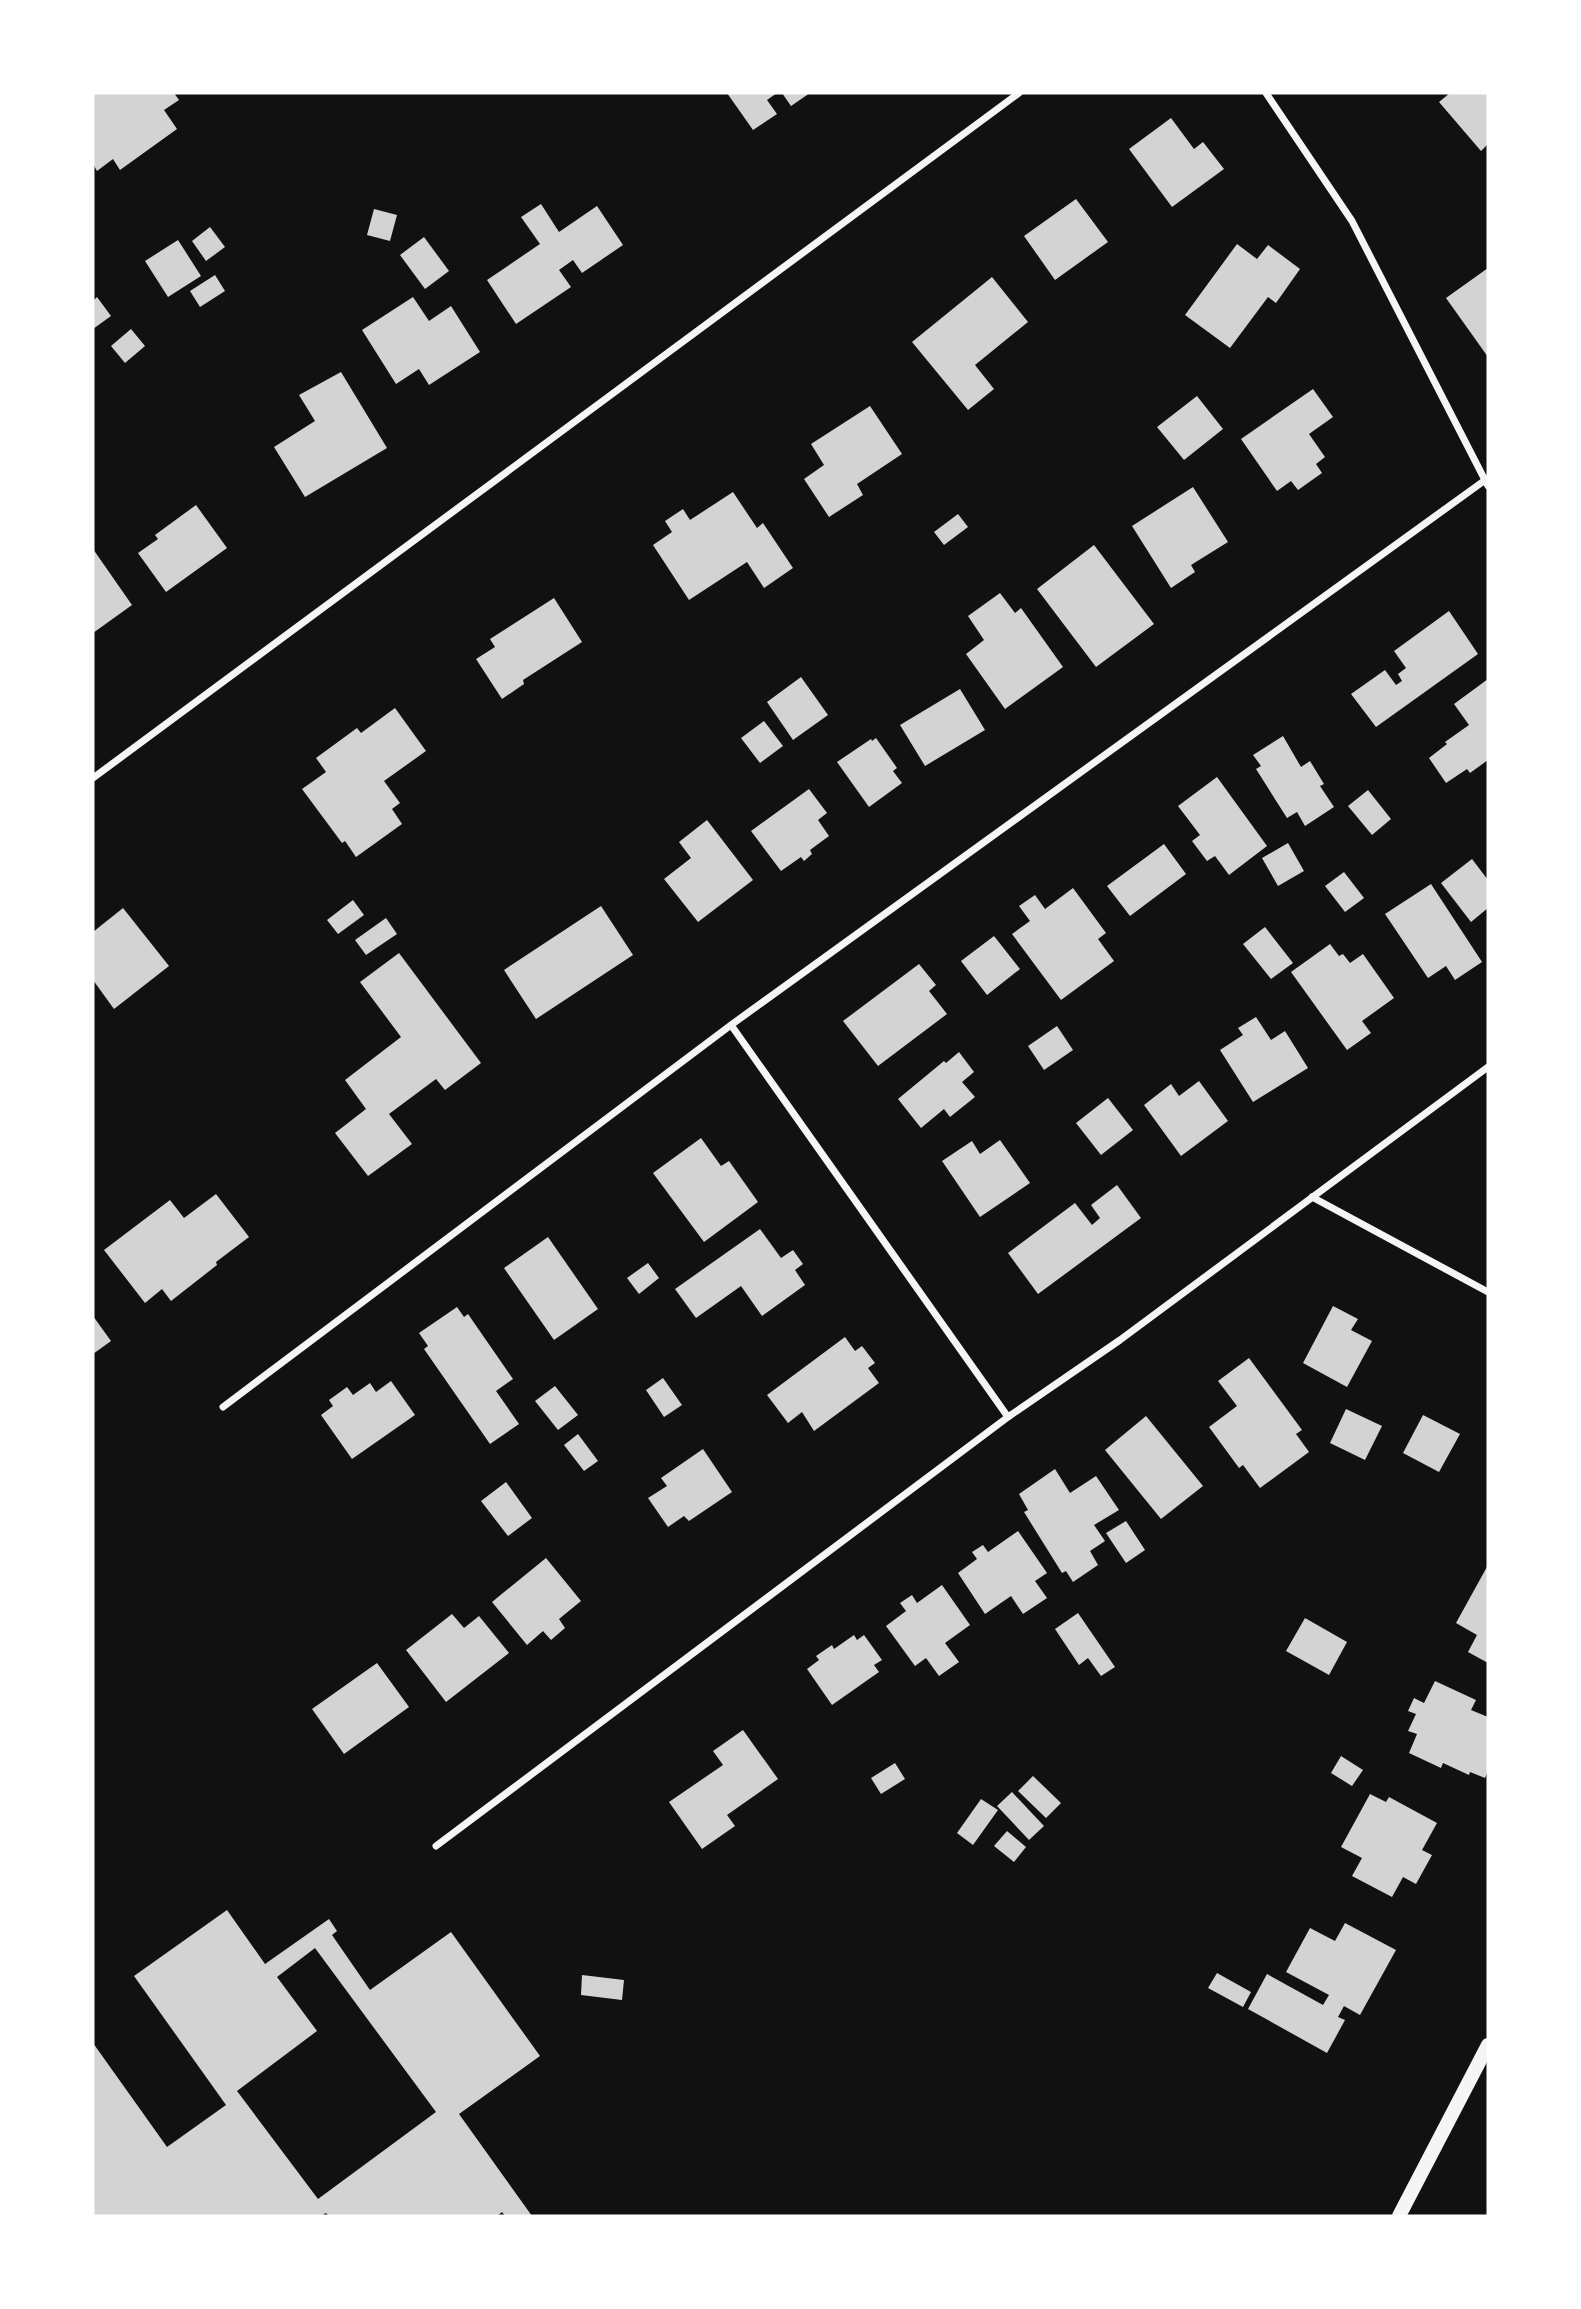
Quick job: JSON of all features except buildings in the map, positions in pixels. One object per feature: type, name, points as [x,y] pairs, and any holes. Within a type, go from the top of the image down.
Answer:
[{"type":"main road","points":[[1399,2216],[1488,2045]]},
{"type":"street","points":[[93,778],[1019,93]]},
{"type":"street","points":[[223,1407],[731,1025],[1487,481],[1352,221],[1266,93]]},
{"type":"street","points":[[731,1025],[1008,1417]]},
{"type":"street","points":[[436,1846],[1008,1417],[1120,1340],[1488,1067]]},
{"type":"street","points":[[1312,1197],[1488,1292]]}]
